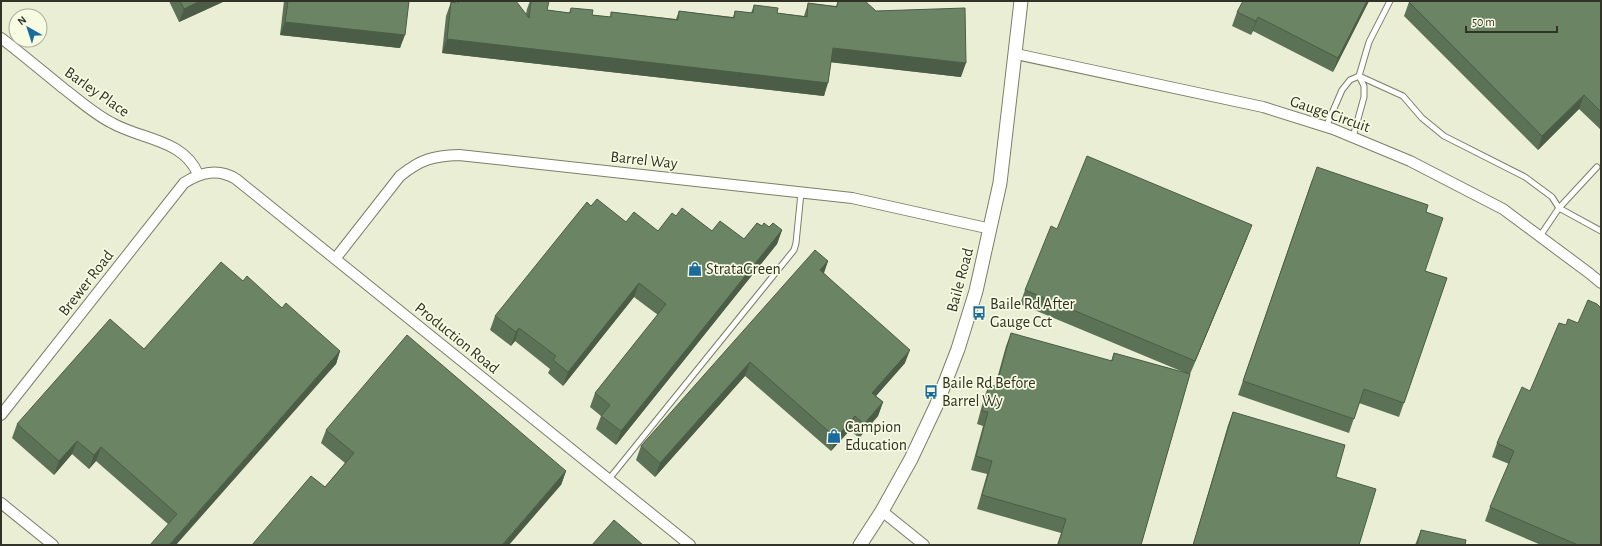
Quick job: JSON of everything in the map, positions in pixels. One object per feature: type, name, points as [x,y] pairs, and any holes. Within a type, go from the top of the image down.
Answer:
[{"type":"street","name":"Baile Road","points":[[860,545],[882,511],[911,459],[936,406],[958,349],[976,292],[1000,183],[1021,1]]},
{"type":"street","name":"Barley Place","points":[[1,38],[88,108],[112,124],[124,130],[171,145],[185,155],[195,166],[198,174]]},
{"type":"street","name":"Gauge Circuit","points":[[1016,54],[1263,108],[1326,127],[1353,137],[1410,161],[1503,209],[1601,283]]},
{"type":"street","name":"Barrel Way","points":[[335,259],[400,176],[412,166],[424,160],[438,156],[467,156],[871,202],[991,229]]},
{"type":"street","name":"Production Road","points":[[198,174],[217,172],[229,175],[236,179],[690,545]]},
{"type":"street","name":"Brewer Road","points":[[1,415],[175,194],[184,183],[198,174]]},
{"type":"street","points":[[1,503],[53,545]]},
{"type":"street","points":[[882,511],[924,545]]},
{"type":"lane","points":[[1353,137],[1364,97],[1364,86],[1359,76],[1369,42],[1390,1]]},
{"type":"lane","points":[[1326,127],[1342,90],[1350,80],[1359,76],[1403,96],[1422,118],[1444,136],[1525,177],[1552,197],[1559,208],[1601,231]]},
{"type":"lane","points":[[1540,236],[1559,208],[1597,167]]},
{"type":"lane","points":[[609,480],[794,250],[801,193]]},
{"type":"building","points":[[180,1],[200,1],[184,9]]},
{"type":"building","points":[[288,1],[409,1],[405,35],[285,22]]},
{"type":"building","points":[[460,1],[516,1],[529,18],[531,1],[549,1],[547,10],[570,13],[571,8],[593,10],[592,15],[611,17],[611,12],[678,20],[679,11],[734,18],[735,11],[753,13],[754,5],[778,8],[777,13],[807,17],[808,3],[837,7],[838,1],[865,1],[876,11],[965,8],[966,63],[833,48],[828,83],[447,39],[451,2],[457,3]]},
{"type":"building","points":[[1243,1],[1367,1],[1338,58],[1258,17],[1256,21],[1237,12]]},
{"type":"building","points":[[1601,1],[1601,112],[1584,95],[1542,136],[1409,2]]},
{"type":"building","points":[[1087,156],[1252,225],[1195,361],[1025,290],[1051,226],[1057,229]]},
{"type":"building","points":[[1317,167],[1428,205],[1426,212],[1443,218],[1425,271],[1447,278],[1404,403],[1364,389],[1354,419],[1243,381]]},
{"type":"building","points":[[597,199],[626,222],[634,212],[658,231],[672,213],[676,216],[682,208],[712,231],[720,221],[744,239],[757,223],[762,226],[764,223],[769,227],[773,223],[782,230],[621,431],[601,416],[610,405],[595,393],[666,304],[639,283],[568,372],[553,360],[556,356],[519,328],[516,332],[495,316],[587,202],[591,206]]},
{"type":"building","points":[[815,250],[828,261],[820,270],[910,350],[872,393],[883,402],[864,424],[855,416],[836,438],[750,362],[660,463],[641,446]]},
{"type":"building","points":[[221,262],[243,281],[247,276],[282,308],[286,303],[340,351],[169,545],[150,545],[177,514],[101,447],[94,455],[77,441],[59,461],[17,424],[110,319],[144,349]]},
{"type":"building","points":[[1588,300],[1597,304],[1601,308],[1601,545],[1578,545],[1490,507],[1514,451],[1497,443],[1522,387],[1530,391],[1559,323],[1566,325],[1568,319],[1578,323]]},
{"type":"building","points":[[1011,333],[1112,361],[1114,353],[1190,374],[1141,545],[1058,545],[1066,519],[982,495],[992,461],[976,456],[988,412],[982,411],[989,385],[996,386]]},
{"type":"building","points":[[407,335],[566,471],[502,545],[252,545],[311,476],[325,487],[354,453],[326,430]]},
{"type":"building","points":[[1233,412],[1345,445],[1336,477],[1376,489],[1359,545],[1193,545]]},
{"type":"building","points":[[614,520],[643,545],[592,545]]},
{"type":"building","points":[[1421,530],[1466,540],[1465,545],[1417,545]]},
{"type":"place","name":"StrataGreen","points":[[695,269]]},
{"type":"place","name":"Baile Rd After Gauge Cct","points":[[979,313]]},
{"type":"place","name":"Baile Rd Before Barrel Wy","points":[[931,392]]},
{"type":"place","name":"Campion Education","points":[[834,436]]}]
